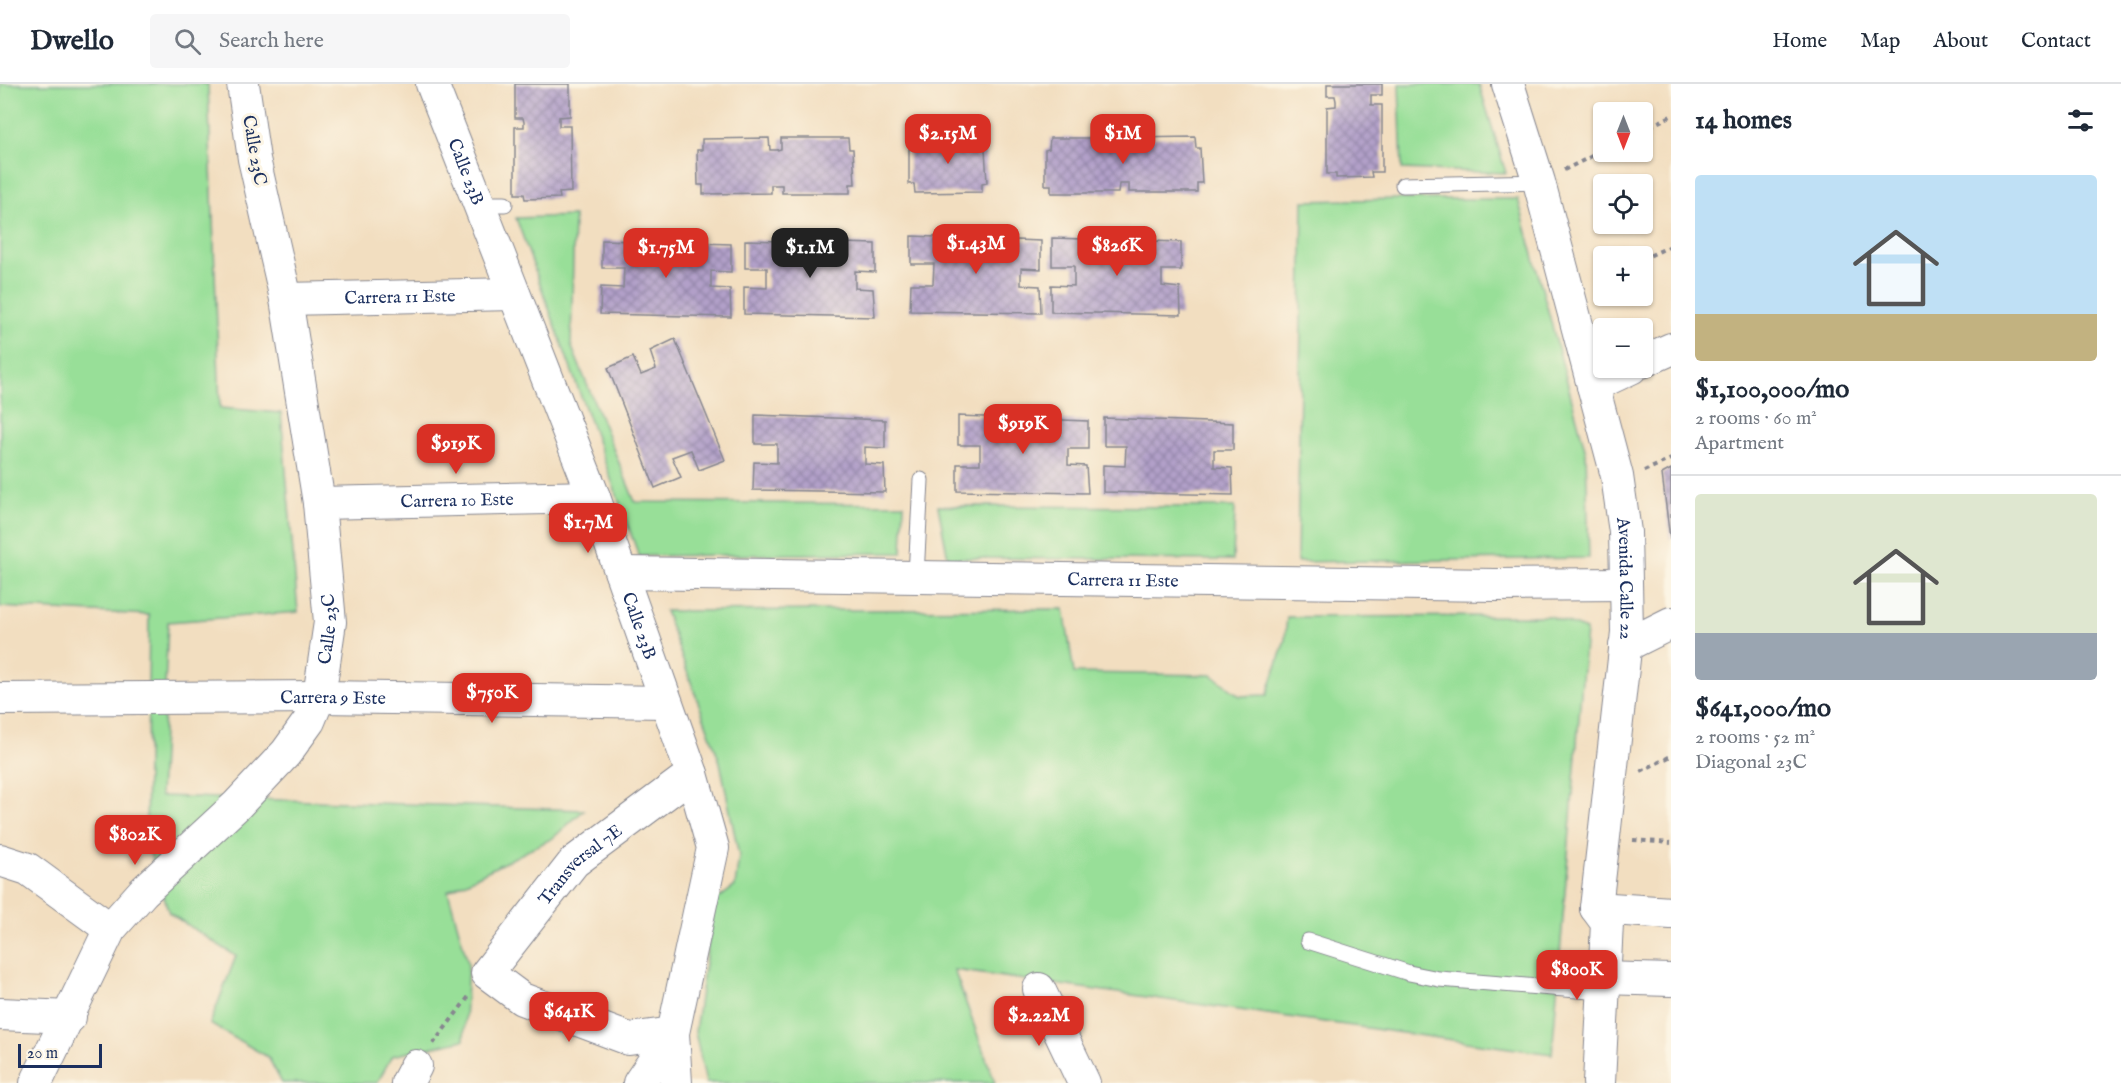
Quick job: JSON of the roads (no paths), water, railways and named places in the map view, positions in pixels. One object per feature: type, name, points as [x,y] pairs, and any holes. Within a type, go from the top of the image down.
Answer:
[{"type":"street","name":"Calle 23C","points":[[36,1083],[70,1017],[110,929],[143,892],[237,805],[286,753],[309,721],[318,697],[330,622],[319,503],[286,299],[254,159],[243,84]]},
{"type":"street","name":"Calle 23B","points":[[432,84],[492,204],[514,294],[594,497],[692,774],[713,848],[673,1034],[676,1083]]},
{"type":"street","name":"Avenida Calle 22","points":[[1508,84],[1539,182],[1617,476],[1625,532],[1625,646],[1602,837],[1596,908],[1607,923],[1602,985],[1599,1083]]},
{"type":"street","name":"Carrera 11 Este","points":[[286,299],[514,294]]},
{"type":"street","points":[[1653,357],[1671,349]]},
{"type":"street","points":[[1593,386],[1610,378]]},
{"type":"street","name":"Carrera 10 Este","points":[[319,503],[594,497]]},
{"type":"street","name":"Carrera 11 Este","points":[[621,573],[1495,585],[1626,584]]},
{"type":"street","points":[[1625,646],[1671,623]]},
{"type":"street","name":"Carrera 9 Este","points":[[0,699],[318,697],[666,702]]},
{"type":"street","name":"Transversal 7E","points":[[673,1034],[629,1038],[522,999],[487,972],[574,862],[692,774]]},
{"type":"street","points":[[0,860],[28,869],[110,929]]},
{"type":"street","points":[[1596,908],[1671,913]]},
{"type":"street","points":[[1602,985],[1671,980]]},
{"type":"street","points":[[1039,989],[1084,1083]]},
{"type":"street","points":[[0,1014],[70,1017]]},
{"type":"street","points":[[639,1083],[673,1034]]},
{"type":"lane","points":[[1403,185],[1539,182]]},
{"type":"lane","points":[[916,576],[921,480]]},
{"type":"lane","points":[[1308,941],[1409,974],[1439,980],[1602,985]]}]
